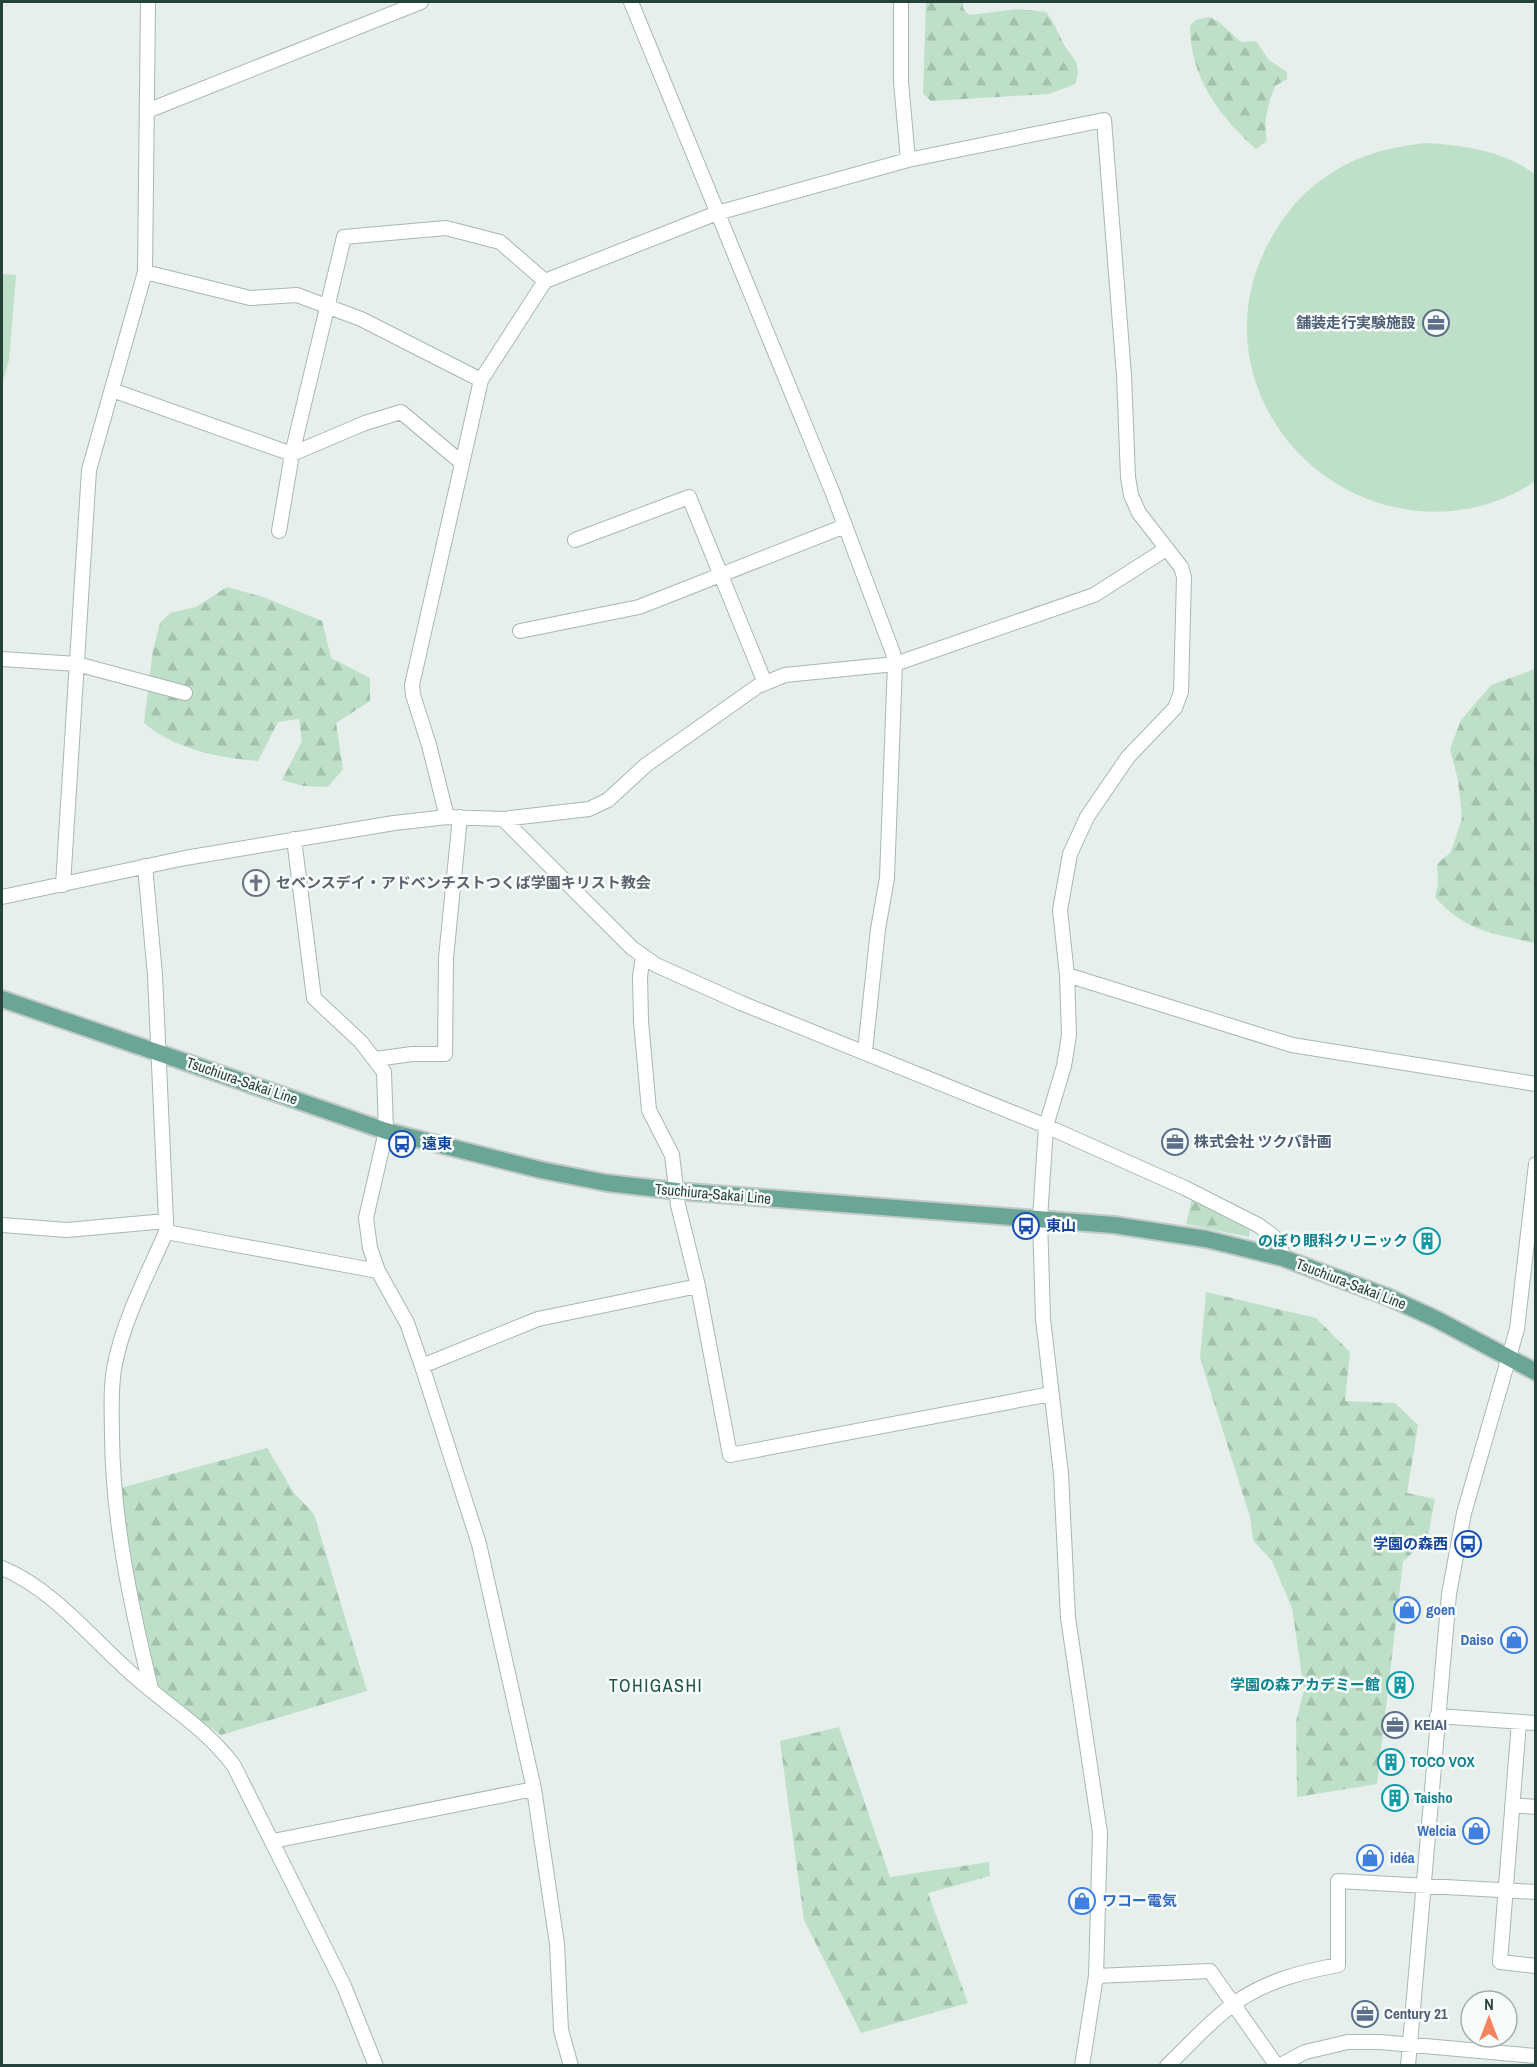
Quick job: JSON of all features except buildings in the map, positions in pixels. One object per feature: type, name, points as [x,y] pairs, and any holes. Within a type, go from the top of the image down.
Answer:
[{"type":"main road","name":"Tsuchiura-Sakai Line","points":[[2,999],[386,1131],[541,1170],[606,1183],[677,1191],[1114,1225],[1175,1234],[1283,1258],[1388,1297],[1436,1319],[1509,1360]]},
{"type":"main road","points":[[1509,1360],[1536,1372]]},
{"type":"street","points":[[63,885],[89,470],[145,272],[148,2]]},
{"type":"street","points":[[147,111],[421,2]]},
{"type":"street","points":[[631,2],[845,526],[895,664],[887,878],[878,929],[865,1052]]},
{"type":"street","points":[[901,2],[901,82],[908,160]]},
{"type":"street","points":[[376,1059],[412,1054],[445,1054],[453,817],[413,695],[412,685],[481,380],[545,281],[717,213],[908,160],[1104,120],[1131,495],[1139,513],[1181,567],[1186,588],[1181,692],[1175,708],[1128,757],[1087,817],[1070,854],[1060,910],[1067,975],[1069,1035],[1064,1065],[1046,1126],[1041,1219],[1043,1319],[1061,1474],[1068,1618],[1099,1824],[1101,1872],[1096,1976],[1082,2066]]},
{"type":"street","points":[[279,531],[292,454],[344,237],[446,228],[500,242],[545,281]]},
{"type":"street","points":[[145,272],[250,298],[297,295],[361,319],[481,380]]},
{"type":"street","points":[[112,390],[292,454],[365,423],[401,412],[462,463]]},
{"type":"street","points":[[575,540],[689,497],[765,683]]},
{"type":"street","points":[[520,631],[639,607],[845,526]]},
{"type":"street","points":[[2,897],[145,866],[294,839],[453,817],[503,819],[589,809],[608,800],[646,765],[699,726],[765,683],[785,675],[895,664],[1094,595],[1166,549]]},
{"type":"street","points":[[2,659],[77,664],[185,693]]},
{"type":"street","points":[[503,819],[643,957],[741,1003],[1046,1126],[1185,1188],[1258,1225],[1273,1236],[1281,1248],[1283,1258]]},
{"type":"street","points":[[294,839],[314,998],[376,1059],[384,1072],[386,1131],[366,1218],[370,1248],[378,1271],[407,1323],[423,1365],[478,1544],[534,1789],[557,1944],[561,2030],[571,2066]]},
{"type":"street","points":[[145,866],[155,975],[166,1226],[134,1306],[115,1364],[112,1408],[114,1502],[124,1572],[151,1689]]},
{"type":"street","points":[[643,957],[640,976],[650,1110],[672,1155],[678,1206],[698,1286],[730,1455],[1051,1394]]},
{"type":"street","points":[[1067,975],[1292,1045],[1536,1084]]},
{"type":"street","points":[[1408,2066],[1437,1716],[1454,1561],[1474,1474],[1517,1329],[1534,1209],[1536,1164]]},
{"type":"street","points":[[2,1225],[67,1230],[166,1226],[378,1271]]},
{"type":"street","points":[[423,1365],[538,1319],[698,1286]]},
{"type":"street","points":[[2,1568],[30,1583],[79,1623],[222,1750],[246,1786],[356,2011],[376,2066]]},
{"type":"street","points":[[1437,1716],[1536,1723]]},
{"type":"street","points":[[1519,1722],[1500,1962],[1536,1966]]},
{"type":"street","points":[[273,1841],[534,1789]]},
{"type":"street","points":[[1512,1805],[1536,1808]]},
{"type":"street","points":[[1167,2066],[1234,2003],[1275,1981],[1302,1972],[1338,1965],[1338,1881],[1536,1892]]},
{"type":"street","points":[[1096,1976],[1210,1971],[1278,2066],[1305,2052],[1348,2042],[1536,2056]]},
{"type":"green space","points":[[926,2],[963,2],[963,8],[969,15],[1018,9],[1046,12],[1065,47],[1075,60],[1078,70],[1075,84],[1049,94],[931,101],[923,94]]},
{"type":"green space","points":[[1209,17],[1219,22],[1241,42],[1256,41],[1269,60],[1287,72],[1287,79],[1275,86],[1270,100],[1266,120],[1267,141],[1256,149],[1219,109],[1201,79],[1191,45],[1190,26],[1195,20]]},
{"type":"green space","points":[[1425,143],[1455,145],[1483,151],[1510,160],[1535,174],[1535,481],[1491,503],[1443,512],[1410,510],[1366,498],[1326,477],[1294,448],[1269,413],[1253,374],[1247,332],[1251,288],[1268,244],[1286,215],[1301,197],[1318,182],[1362,157]]},
{"type":"green space","points":[[2,274],[16,275],[9,360],[2,385]]},
{"type":"green space","points":[[227,587],[263,597],[322,621],[331,658],[370,678],[370,701],[336,723],[343,769],[328,787],[304,786],[282,780],[302,741],[299,719],[278,722],[258,761],[213,755],[183,746],[144,723],[153,650],[160,623],[170,613],[196,607]]},
{"type":"green space","points":[[1536,669],[1535,943],[1493,933],[1469,924],[1457,917],[1435,897],[1438,884],[1437,864],[1451,852],[1462,818],[1458,780],[1450,749],[1461,720],[1491,685]]},
{"type":"green space","points":[[1192,1199],[1251,1226],[1249,1237],[1186,1224]]},
{"type":"green space","points":[[1206,1292],[1316,1318],[1350,1352],[1345,1401],[1395,1403],[1418,1425],[1407,1493],[1435,1499],[1428,1537],[1403,1562],[1377,1784],[1297,1797],[1296,1721],[1304,1690],[1292,1608],[1272,1561],[1253,1540],[1250,1517],[1200,1358]]},
{"type":"green space","points":[[267,1448],[294,1493],[314,1514],[367,1691],[221,1735],[160,1692],[141,1630],[117,1489]]},
{"type":"green space","points":[[839,1727],[890,1877],[989,1862],[990,1876],[928,1893],[968,2003],[861,2033],[804,1920],[780,1741]]},
{"type":"place","name":"舗装走行実験施設","points":[[1436,323]]},
{"type":"place","name":"セベンスデイ・アドベンチストつくば学園キリスト教会","points":[[256,883]]},
{"type":"place","name":"株式会社 ツクバ計画","points":[[1175,1142]]},
{"type":"place","name":"遠東","points":[[402,1144]]},
{"type":"place","name":"東山","points":[[1026,1226]]},
{"type":"place","name":"のぼり眼科クリニック","points":[[1427,1241]]},
{"type":"place","name":"学園の森西","points":[[1468,1544]]},
{"type":"place","name":"goen","points":[[1407,1610]]},
{"type":"place","name":"Daiso","points":[[1514,1640]]},
{"type":"place","name":"学園の森アカデミー館","points":[[1400,1685]]},
{"type":"place","name":"KEIAI","points":[[1395,1725]]},
{"type":"place","name":"TOCO VOX","points":[[1391,1762]]},
{"type":"place","name":"Taisho","points":[[1395,1798]]},
{"type":"place","name":"Welcia","points":[[1476,1831]]},
{"type":"place","name":"idéa","points":[[1370,1858]]},
{"type":"place","name":"ワコー電気","points":[[1082,1901]]},
{"type":"place","name":"Century 21","points":[[1365,2014]]},
{"type":"district","name":"TOHIGASHI","points":[[656,1686]]}]
